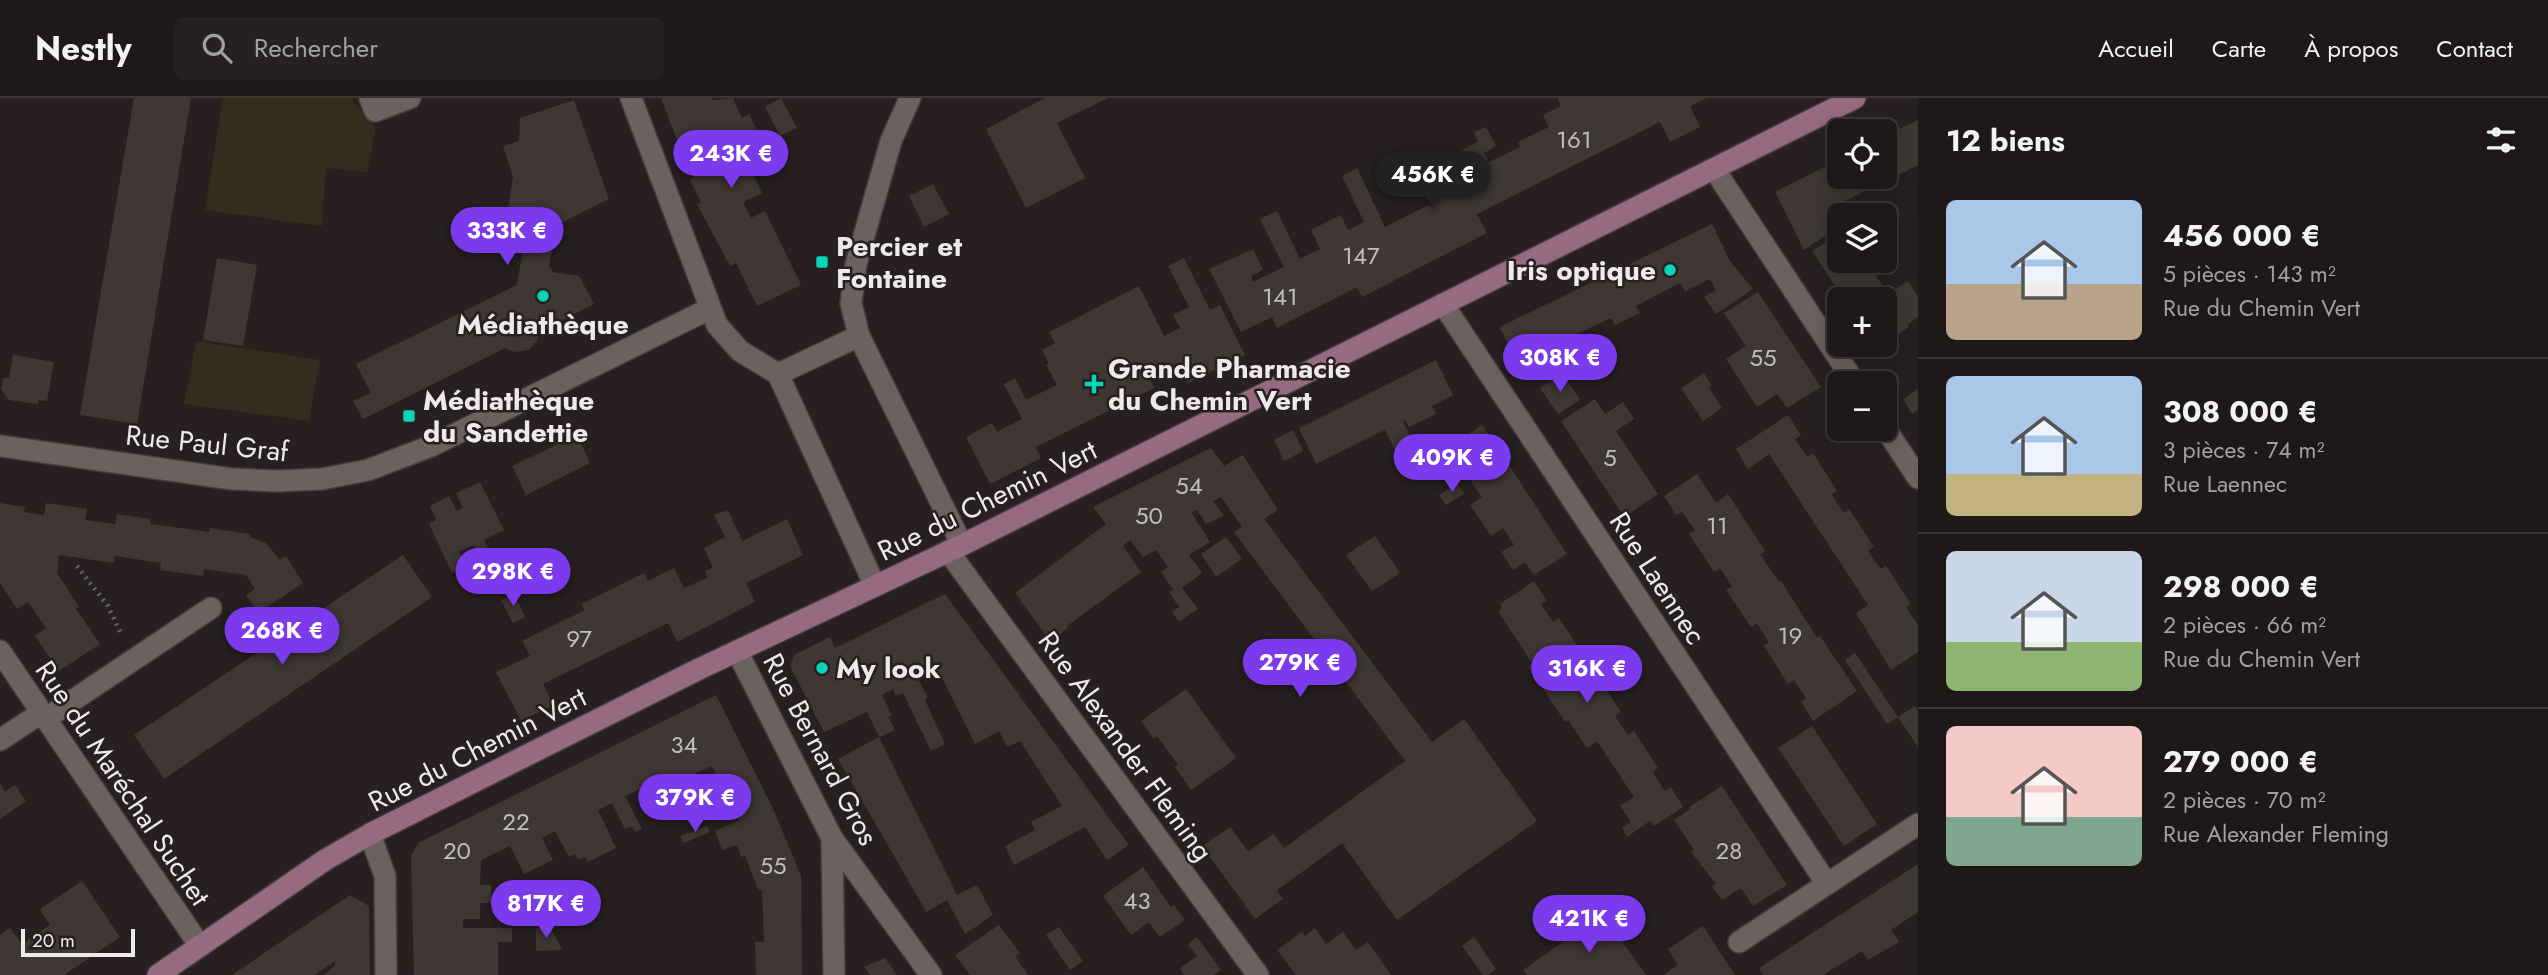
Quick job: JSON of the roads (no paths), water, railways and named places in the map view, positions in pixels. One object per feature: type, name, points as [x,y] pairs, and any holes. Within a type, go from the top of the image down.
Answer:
[{"type":"street","points":[[370,98],[375,111],[410,98]]},
{"type":"street","points":[[631,98],[709,309],[722,332],[740,351],[778,374],[875,586]]},
{"type":"street","name":"Rue Alexander Fleming","points":[[910,98],[891,141],[856,264],[851,303],[859,336],[955,548],[1258,975]]},
{"type":"street","name":"Rue du Chemin Vert","points":[[158,975],[325,860],[370,834],[737,651],[955,548],[1855,98]]},
{"type":"street","points":[[1714,169],[1847,371]]},
{"type":"street","name":"Rue Laennec","points":[[1443,304],[1827,884]]},
{"type":"street","name":"Rue Paul Graf","points":[[0,446],[232,479],[296,481],[333,477],[389,463],[431,446],[709,309]]},
{"type":"street","points":[[778,374],[859,336]]},
{"type":"street","points":[[1894,441],[1918,478]]},
{"type":"street","points":[[0,740],[138,657],[211,608]]},
{"type":"street","name":"Rue du Maréchal Suchet","points":[[0,651],[201,946]]},
{"type":"street","name":"Rue Bernard Gros","points":[[737,651],[832,838],[931,975]]},
{"type":"street","points":[[1739,942],[1918,824]]},
{"type":"street","points":[[370,834],[385,876],[386,975]]},
{"type":"street","points":[[832,838],[834,975]]},
{"type":"place","name":"Percier et Fontaine","points":[[822,262]]},
{"type":"place","name":"Iris optique","points":[[1670,270]]},
{"type":"place","name":"Médiathèque","points":[[543,296]]},
{"type":"place","name":"Grande Pharmacie du Chemin Vert","points":[[1094,384]]},
{"type":"place","name":"Médiathèque du Sandettie","points":[[409,416]]},
{"type":"place","name":"My look","points":[[822,668]]}]
